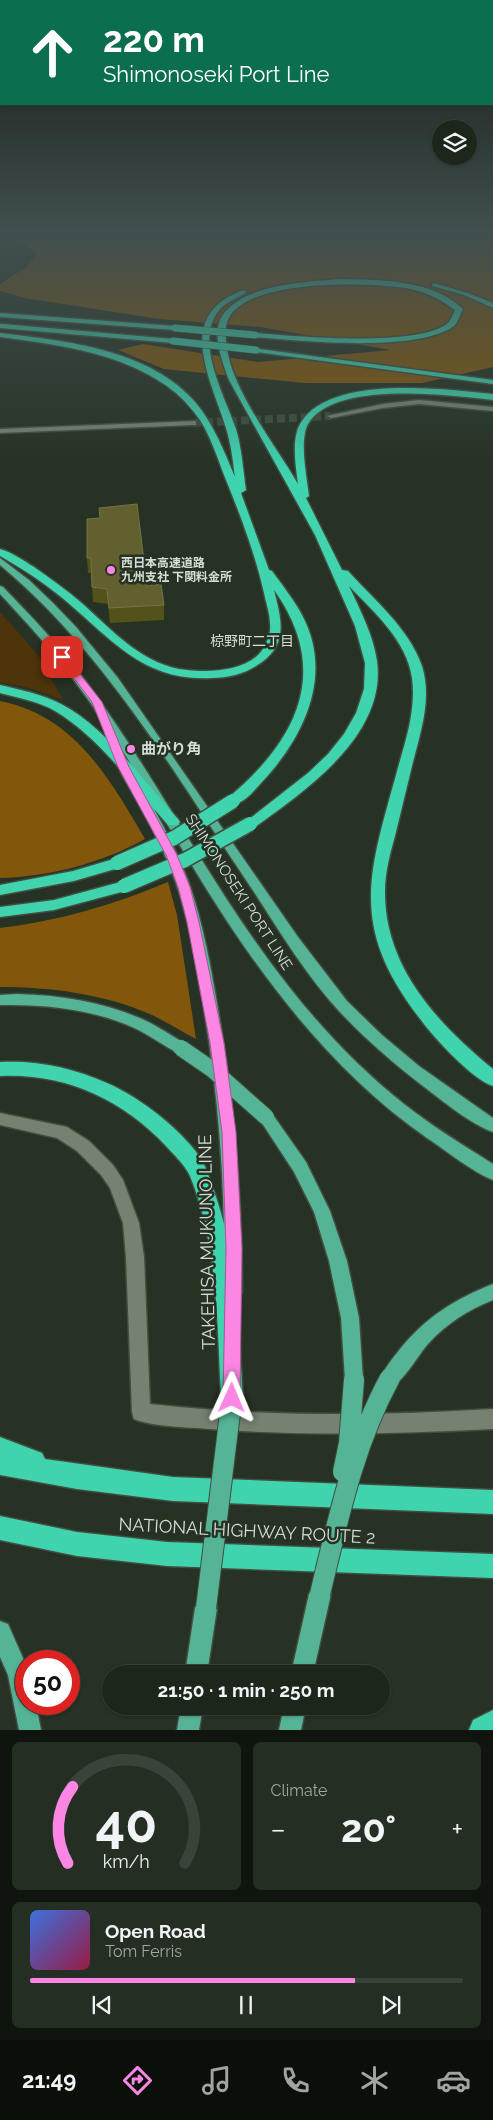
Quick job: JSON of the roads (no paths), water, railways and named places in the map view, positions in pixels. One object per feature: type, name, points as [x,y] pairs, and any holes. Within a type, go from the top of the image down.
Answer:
[{"type":"highway","points":[[215,311],[209,317],[205,339],[211,370],[232,430],[243,509]]},
{"type":"highway","points":[[0,912],[54,905],[124,886],[185,860],[250,824],[313,776],[347,739],[366,706],[371,686],[372,664],[368,646],[334,563],[304,500],[242,398],[228,369],[222,340],[222,325],[231,311]]},
{"type":"highway","points":[[0,325],[174,335],[215,342],[256,343],[402,339],[431,334],[452,325],[458,320],[460,311]]},
{"type":"highway","points":[[0,317],[350,354]]},
{"type":"highway","points":[[0,336],[63,345],[105,355],[144,370],[175,387],[198,412],[208,427],[243,509],[264,568],[276,629],[270,649],[252,664],[216,674],[192,675],[174,672],[145,662],[50,584],[0,552]]},
{"type":"highway","points":[[256,343],[493,382]]},
{"type":"highway","points":[[480,371],[493,373]]},
{"type":"highway","points":[[304,500],[301,430],[309,416],[316,410],[336,400],[379,392],[418,391],[493,398]]},
{"type":"highway","points":[[334,563],[406,647],[415,663],[419,679],[418,718],[381,863],[378,882],[379,921],[387,948],[398,974],[435,1027],[493,1079]]},
{"type":"highway","points":[[0,890],[74,876],[117,863],[174,838],[233,801],[253,786],[284,750],[295,729],[309,688],[310,670],[305,635],[290,604],[264,568]]},
{"type":"highway","points":[[0,689],[39,699],[59,708],[101,741],[173,822]]},
{"type":"highway","points":[[0,1068],[22,1069],[66,1076],[88,1082],[117,1095],[143,1112],[166,1133],[195,1167],[209,1200],[217,1234],[224,1284],[232,1398]]},
{"type":"highway","points":[[0,1449],[78,1477]]},
{"type":"highway","points":[[0,1463],[78,1477],[173,1489],[493,1502]]},
{"type":"highway","name":"NATIONAL HIGHWAY ROUTE 2","points":[[0,1528],[77,1544],[167,1554],[493,1566]]},
{"type":"highway","points":[[483,1730],[493,1724]]},
{"type":"main road","name":"SHIMONOSEKI PORT LINE","points":[[0,561],[40,595],[72,628],[122,688],[284,927],[341,1003],[371,1036],[407,1066],[493,1126]]},
{"type":"main road","name":"SHIMONOSEKI PORT LINE","points":[[0,589],[44,634],[97,702],[245,935],[280,985],[312,1025],[350,1066],[389,1101],[438,1137],[493,1173]]},
{"type":"main road","name":"TAKEHISA MUKUNO LINE","points":[[97,702],[123,767],[160,830],[184,887],[205,976],[217,1043],[229,1132],[234,1248],[232,1398],[197,1665]]},
{"type":"main road","points":[[0,1000],[17,999],[58,1002],[98,1010],[138,1024],[181,1048],[213,1070],[266,1117],[300,1167],[322,1211],[338,1261],[350,1318],[354,1380],[349,1443],[320,1594],[304,1665]]},
{"type":"main road","points":[[320,1594],[360,1440],[377,1399],[418,1340],[444,1315],[475,1298],[493,1292]]},
{"type":"main road","points":[[0,1632],[19,1674],[30,1730]]},
{"type":"main road","points":[[188,1730],[190,1715]]},
{"type":"main road","points":[[290,1730],[293,1715]]},
{"type":"street","points":[[331,416],[383,406],[419,402],[493,409]]},
{"type":"street","points":[[0,431],[193,423]]},
{"type":"street","points":[[0,1119],[61,1132],[83,1146],[107,1170],[117,1185],[131,1223],[135,1257],[141,1412],[183,1418],[332,1423],[493,1419]]},
{"type":"tunnel","points":[[193,423],[331,416]]},
{"type":"place","name":"西日本高速道路 九州支社 下関料金所","points":[[111,570]]},
{"type":"place","name":"曲がり角","points":[[131,749]]},
{"type":"district","name":"椋野町二丁目","points":[[252,641]]}]
